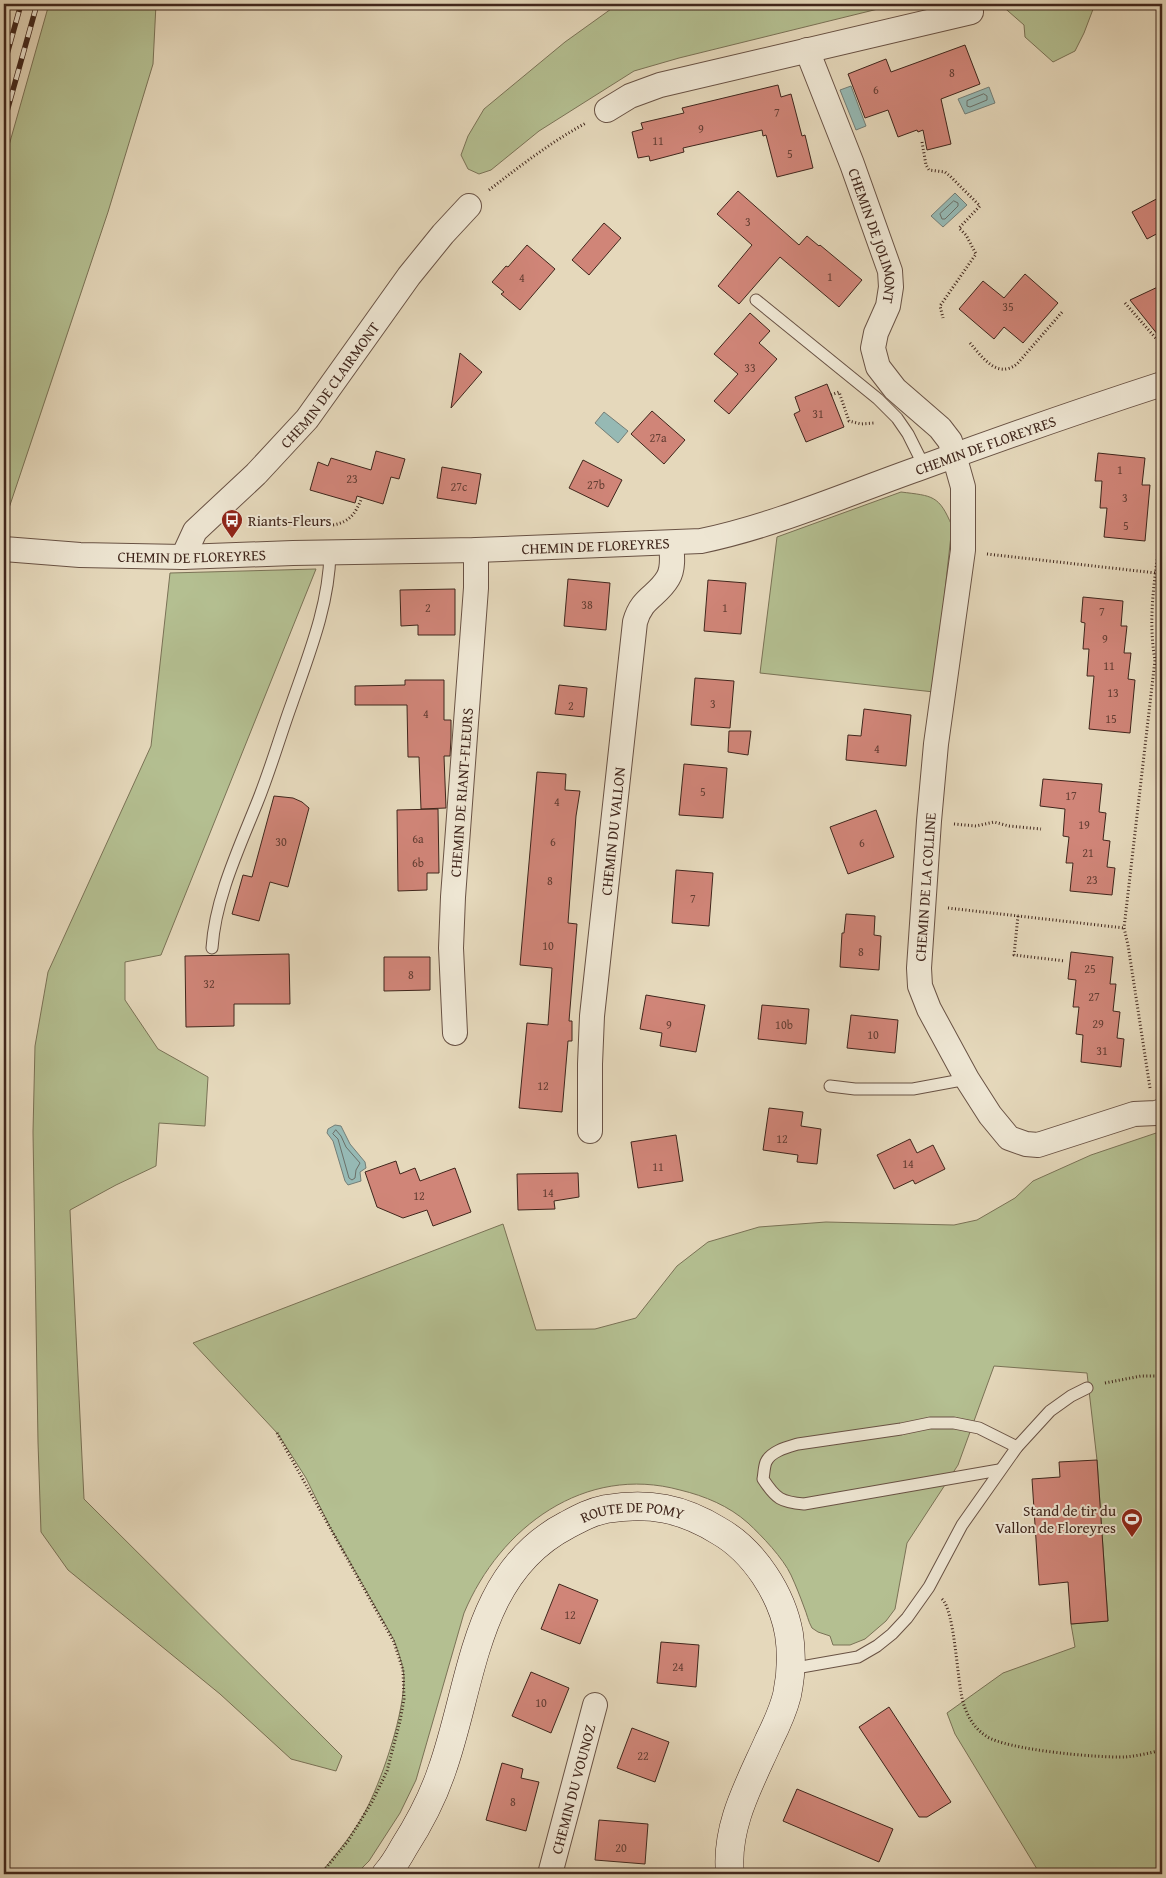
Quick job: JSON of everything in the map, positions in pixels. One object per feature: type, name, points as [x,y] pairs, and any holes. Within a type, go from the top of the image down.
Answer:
[{"type":"main road","name":"ROUTE DE POMY","points":[[386,1874],[418,1824],[443,1769],[476,1647],[493,1601],[520,1560],[548,1534],[593,1512],[623,1506],[647,1506],[685,1513],[729,1536],[754,1560],[768,1581],[780,1604],[789,1634],[790,1668],[787,1696],[739,1808],[730,1843],[730,1874]]},
{"type":"street","points":[[607,110],[643,90],[972,12]]},
{"type":"street","name":"CHEMIN DE JOLIMONT","points":[[807,50],[852,164],[890,271],[891,287],[888,306],[876,333],[873,348],[878,367],[895,389],[940,428],[950,441],[954,456]]},
{"type":"street","name":"CHEMIN DE CLAIRMONT","points":[[183,557],[195,531],[256,474],[307,419],[409,276],[443,234],[469,206]]},
{"type":"street","name":"CHEMIN DE FLOREYRES","points":[[4,549],[87,556],[183,557],[476,550],[700,541],[736,533],[790,516],[924,466],[1162,384]]},
{"type":"street","name":"CHEMIN DE LA COLLINE","points":[[954,456],[963,487],[963,550],[936,744],[919,968],[920,986],[930,1009],[967,1078],[990,1115],[1009,1138],[1026,1144],[1038,1145],[1134,1114],[1159,1112]]},
{"type":"street","name":"CHEMIN DU VALLON","points":[[590,1131],[592,1016],[635,622],[642,605],[669,577],[672,564],[671,543]]},
{"type":"street","name":"CHEMIN DE RIANT-FLEURS","points":[[455,1033],[451,948],[452,896],[476,588],[476,550]]},
{"type":"street","name":"CHEMIN DU VOUNOZ","points":[[550,1874],[595,1706]]},
{"type":"lane","points":[[756,300],[878,399],[904,429],[924,466]]},
{"type":"lane","points":[[212,948],[214,921],[241,842],[261,794],[320,620],[328,577],[330,553]]},
{"type":"lane","points":[[830,1086],[855,1089],[914,1089],[967,1078]]},
{"type":"lane","points":[[790,1668],[858,1657],[877,1646],[892,1634],[929,1587],[962,1525],[1017,1447],[1050,1411],[1088,1388]]},
{"type":"lane","points":[[999,1470],[804,1504],[785,1502],[773,1494],[763,1480],[766,1462],[773,1454],[790,1446],[930,1423],[954,1423],[979,1428],[1017,1447]]},
{"type":"path","points":[[469,206],[528,159],[567,133],[607,110]]},
{"type":"path","points":[[922,142],[926,165],[929,170],[945,172],[980,206],[959,228],[966,235],[976,254],[973,261],[940,306],[943,318]]},
{"type":"path","points":[[1125,304],[1160,344],[1162,342]]},
{"type":"path","points":[[970,343],[994,367],[1003,370],[1011,368],[1017,364],[1063,310]]},
{"type":"path","points":[[831,395],[839,392],[850,421],[861,424],[884,422],[904,429]]},
{"type":"path","points":[[330,526],[345,523],[357,509],[362,497]]},
{"type":"path","points":[[1159,1112],[1146,1070],[1124,928],[1154,660],[1151,637],[1162,526]]},
{"type":"path","points":[[963,550],[1156,573]]},
{"type":"path","points":[[929,821],[976,826],[994,822],[1009,826],[1041,829]]},
{"type":"path","points":[[924,905],[1124,928]]},
{"type":"path","points":[[1018,916],[1014,955],[1065,961]]},
{"type":"path","points":[[1088,1388],[1116,1380],[1141,1376],[1162,1376]]},
{"type":"path","points":[[277,1433],[394,1642],[403,1670],[404,1699],[387,1771],[372,1802],[348,1841],[320,1874]]},
{"type":"path","points":[[929,1587],[945,1602],[951,1620],[963,1702],[974,1725],[987,1737],[1022,1747],[1087,1756],[1125,1757],[1162,1750]]},
{"type":"green space","points":[[49,4],[156,4],[153,64],[108,212],[4,523],[4,163]]},
{"type":"green space","points":[[618,4],[890,4],[882,8],[679,58],[634,71],[539,131],[491,170],[479,174],[468,169],[461,155],[468,136],[484,109],[565,42]]},
{"type":"green space","points":[[1000,4],[1095,4],[1075,51],[1053,62],[1025,37],[1024,25]]},
{"type":"green space","points":[[901,492],[928,496],[934,499],[943,508],[952,526],[934,692],[760,673],[777,537]]},
{"type":"green space","points":[[316,569],[161,955],[125,962],[125,1000],[158,1049],[208,1077],[205,1126],[159,1123],[156,1166],[70,1210],[84,1499],[342,1756],[336,1771],[291,1759],[220,1694],[68,1570],[41,1532],[38,1442],[33,1132],[35,1046],[48,972],[151,746],[170,573]]},
{"type":"green space","points":[[1162,1131],[1162,1874],[1040,1874],[955,1734],[947,1713],[1003,1673],[1075,1647],[1071,1624],[1108,1621],[1097,1460],[1087,1373],[994,1366],[958,1465],[907,1543],[895,1609],[886,1621],[865,1639],[850,1645],[833,1645],[830,1636],[812,1628],[787,1568],[754,1528],[733,1512],[716,1502],[698,1495],[645,1484],[611,1486],[579,1495],[550,1510],[523,1529],[500,1554],[480,1582],[464,1613],[416,1780],[400,1813],[369,1861],[356,1874],[320,1874],[358,1824],[380,1777],[392,1743],[401,1708],[403,1667],[394,1640],[330,1527],[306,1478],[278,1434],[193,1343],[503,1224],[536,1330],[595,1329],[636,1318],[677,1266],[708,1242],[759,1227],[826,1222],[954,1225],[977,1220],[1015,1198],[1033,1181],[1091,1155]]},
{"type":"water","points":[[851,86],[866,126],[856,130],[840,90]]},
{"type":"water","points":[[989,87],[995,103],[965,114],[958,99]]},
{"type":"water","points":[[955,193],[967,205],[943,227],[931,216]]},
{"type":"water","points":[[604,412],[628,431],[618,443],[595,423]]},
{"type":"water","points":[[335,1125],[341,1126],[350,1144],[365,1162],[366,1168],[360,1172],[361,1181],[348,1185],[345,1181],[333,1141],[327,1133],[328,1129]]},
{"type":"building","points":[[965,45],[980,84],[941,99],[951,144],[927,150],[923,130],[918,132],[917,130],[898,137],[888,110],[865,118],[848,74],[886,59],[891,72]]},
{"type":"building","points":[[778,85],[781,97],[791,94],[802,136],[805,135],[813,168],[777,177],[766,135],[763,136],[762,130],[683,148],[684,152],[650,161],[649,156],[638,158],[632,132],[643,129],[641,123],[684,113],[682,108]]},
{"type":"building","points":[[738,191],[799,245],[807,236],[862,280],[839,307],[780,257],[739,304],[718,286],[752,245],[717,214]]},
{"type":"building","points":[[1162,196],[1162,231],[1147,239],[1132,212]]},
{"type":"building","points":[[604,223],[621,238],[589,275],[572,260]]},
{"type":"building","points":[[527,245],[555,269],[520,310],[501,294],[504,292],[492,282]]},
{"type":"building","points":[[1025,274],[1058,303],[1023,343],[1004,327],[994,339],[959,309],[983,281],[1004,298]]},
{"type":"building","points":[[1162,285],[1162,340],[1130,300]]},
{"type":"building","points":[[750,313],[770,331],[759,343],[777,359],[729,414],[714,401],[738,374],[714,354]]},
{"type":"building","points":[[460,353],[482,372],[451,408]]},
{"type":"building","points":[[827,384],[844,427],[806,442],[794,414],[800,411],[795,397]]},
{"type":"building","points":[[652,411],[685,440],[664,464],[631,434]]},
{"type":"building","points":[[376,451],[405,459],[399,479],[391,477],[383,504],[357,496],[355,503],[310,490],[318,462],[328,466],[331,458],[371,470]]},
{"type":"building","points":[[1098,453],[1145,458],[1142,485],[1150,485],[1145,541],[1104,537],[1107,508],[1100,508],[1102,481],[1095,481]]},
{"type":"building","points":[[583,460],[622,480],[608,507],[569,488]]},
{"type":"building","points":[[442,467],[481,474],[476,504],[437,498]]},
{"type":"building","points":[[568,579],[610,583],[606,630],[564,626]]},
{"type":"building","points":[[708,580],[746,583],[741,634],[704,631]]},
{"type":"building","points":[[455,589],[455,635],[418,635],[418,625],[401,626],[400,590]]},
{"type":"building","points":[[1083,597],[1123,601],[1121,626],[1127,626],[1124,653],[1131,653],[1128,679],[1135,680],[1130,733],[1089,729],[1094,676],[1087,676],[1089,649],[1083,649],[1085,623],[1081,622]]},
{"type":"building","points":[[695,678],[734,681],[730,728],[691,725]]},
{"type":"building","points":[[405,680],[444,680],[444,720],[451,720],[450,756],[444,756],[446,808],[421,809],[419,757],[408,757],[407,705],[355,705],[355,686],[405,685]]},
{"type":"building","points":[[559,685],[587,688],[584,717],[555,714]]},
{"type":"building","points":[[864,709],[911,715],[906,766],[846,760],[848,735],[861,736]]},
{"type":"building","points":[[729,731],[751,731],[748,755],[728,752]]},
{"type":"building","points":[[684,764],[727,768],[723,818],[679,815]]},
{"type":"building","points":[[537,772],[566,774],[565,790],[580,791],[576,816],[568,923],[577,924],[569,1021],[572,1021],[572,1041],[568,1041],[562,1112],[519,1108],[527,1023],[548,1025],[552,968],[520,965]]},
{"type":"building","points":[[1043,779],[1102,784],[1099,812],[1106,813],[1103,840],[1110,841],[1107,867],[1115,868],[1112,895],[1070,891],[1073,863],[1066,863],[1069,837],[1063,836],[1065,809],[1040,806]]},
{"type":"building","points":[[274,796],[293,798],[309,808],[288,887],[270,882],[259,921],[232,914],[243,875],[252,877]]},
{"type":"building","points":[[438,809],[439,873],[427,873],[427,890],[398,891],[397,810]]},
{"type":"building","points":[[876,810],[894,857],[848,874],[830,827]]},
{"type":"building","points":[[676,870],[713,873],[709,926],[672,923]]},
{"type":"building","points":[[846,914],[875,916],[874,935],[881,936],[879,970],[840,967],[842,933],[844,933]]},
{"type":"building","points":[[1071,952],[1113,957],[1110,984],[1116,984],[1113,1011],[1120,1012],[1117,1038],[1124,1039],[1121,1067],[1081,1062],[1083,1035],[1076,1034],[1079,1007],[1073,1007],[1076,980],[1068,979]]},
{"type":"building","points":[[289,954],[290,1004],[234,1004],[234,1026],[186,1027],[185,956]]},
{"type":"building","points":[[384,957],[430,957],[430,990],[384,991]]},
{"type":"building","points":[[646,995],[705,1005],[696,1052],[660,1046],[662,1033],[640,1029]]},
{"type":"building","points":[[762,1005],[809,1009],[806,1044],[758,1039]]},
{"type":"building","points":[[851,1015],[898,1020],[895,1053],[847,1048]]},
{"type":"building","points":[[769,1108],[803,1112],[801,1126],[821,1129],[817,1164],[797,1162],[798,1155],[763,1150]]},
{"type":"building","points":[[676,1135],[683,1181],[638,1188],[631,1142]]},
{"type":"building","points":[[910,1139],[917,1153],[933,1145],[945,1169],[915,1184],[913,1180],[894,1189],[877,1155]]},
{"type":"building","points":[[396,1161],[400,1174],[415,1168],[420,1181],[455,1168],[471,1212],[433,1226],[427,1210],[403,1218],[377,1207],[365,1172]]},
{"type":"building","points":[[578,1173],[579,1197],[554,1201],[555,1209],[518,1210],[517,1174]]},
{"type":"building","points":[[1097,1460],[1108,1621],[1071,1624],[1068,1582],[1039,1585],[1032,1479],[1060,1477],[1059,1462]]},
{"type":"building","points":[[559,1584],[598,1600],[580,1644],[541,1629]]},
{"type":"building","points":[[661,1642],[699,1645],[696,1687],[657,1683]]},
{"type":"building","points":[[531,1672],[569,1688],[551,1733],[512,1716]]},
{"type":"building","points":[[889,1707],[951,1802],[927,1817],[919,1817],[859,1727]]},
{"type":"building","points":[[632,1728],[669,1742],[655,1782],[617,1768]]},
{"type":"building","points":[[502,1763],[523,1769],[521,1778],[539,1782],[526,1831],[486,1820]]},
{"type":"building","points":[[797,1789],[893,1829],[879,1862],[783,1821]]},
{"type":"building","points":[[599,1820],[648,1824],[645,1864],[595,1860]]},
{"type":"railway","points":[[4,65],[21,4]]},
{"type":"railway","points":[[4,122],[37,4]]},
{"type":"place","name":"Riants-Fleurs","points":[[232,539]]},
{"type":"place","name":"Stand de tir du Vallon de Floreyres","points":[[1132,1538]]}]
